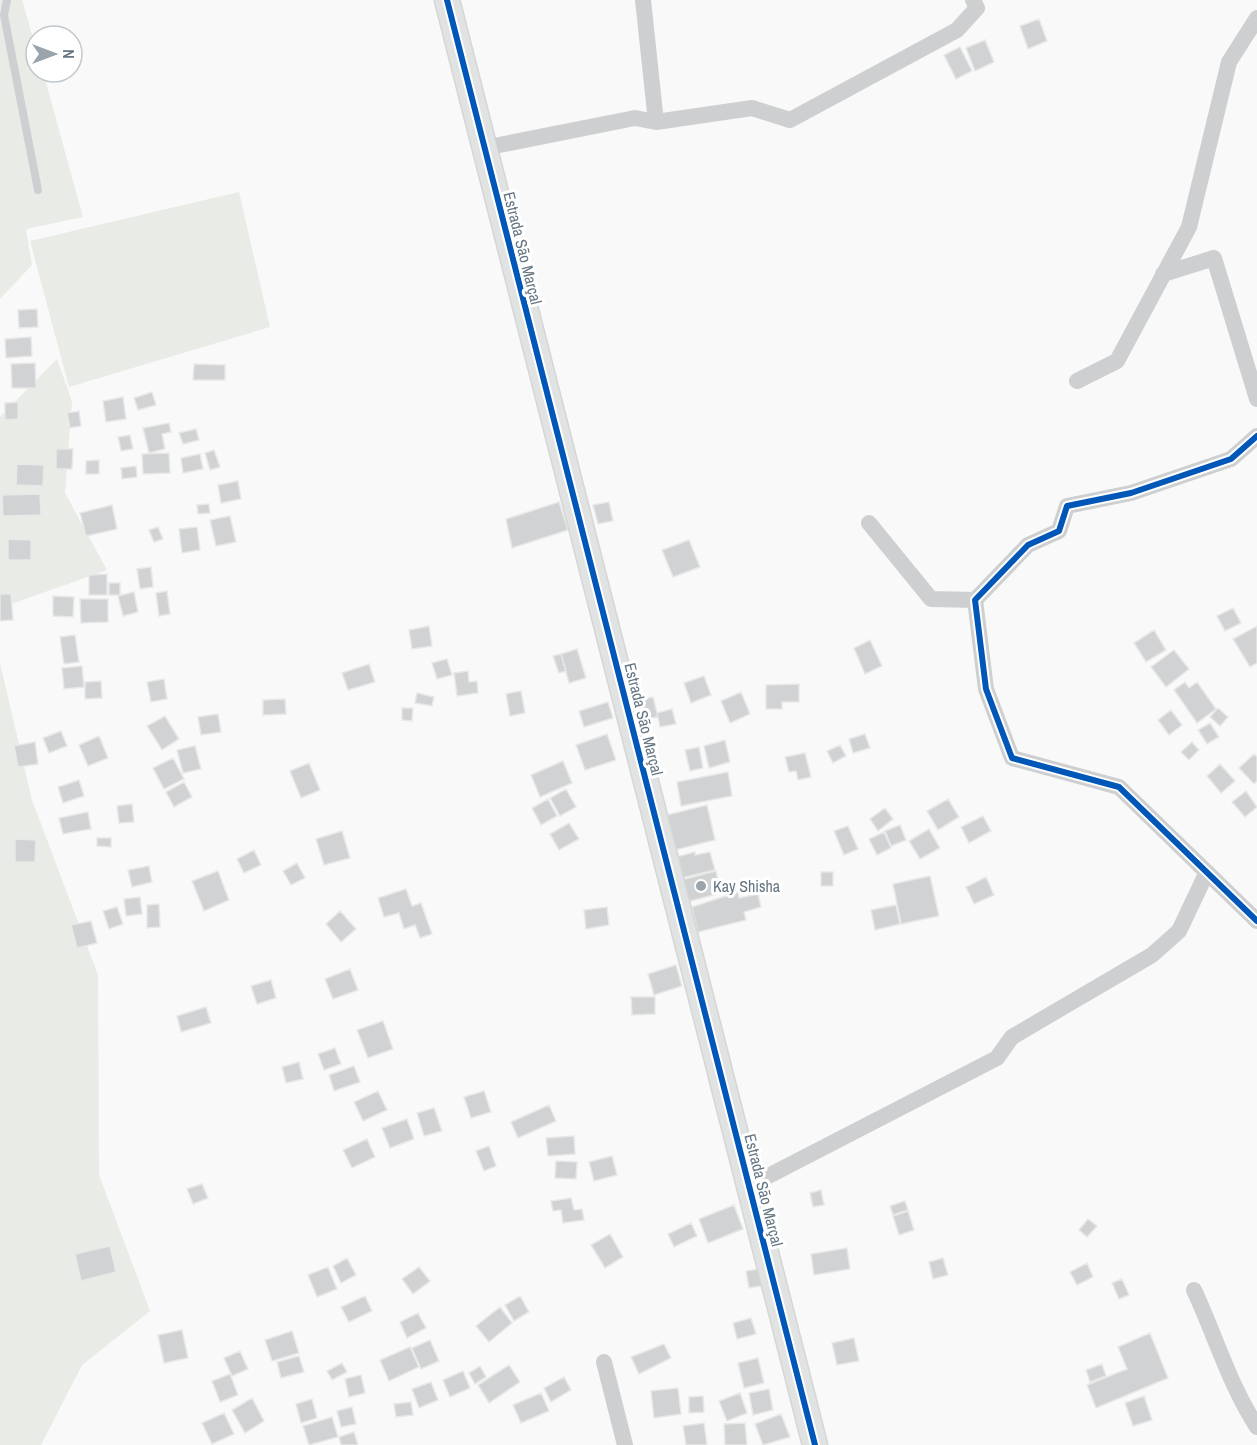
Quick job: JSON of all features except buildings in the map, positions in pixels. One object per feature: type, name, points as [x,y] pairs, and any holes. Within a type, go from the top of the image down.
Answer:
[{"type":"street","name":"Estrada São Marçal","points":[[447,0],[815,1445]]},
{"type":"street","points":[[643,0],[656,122]]},
{"type":"street","points":[[484,148],[635,118],[656,122],[752,108],[790,120],[957,30],[977,8],[973,0]]},
{"type":"street","points":[[1077,381],[1117,361],[1189,227],[1229,62],[1257,18]]},
{"type":"street","points":[[1163,274],[1214,258],[1257,399]]},
{"type":"street","points":[[868,523],[931,599],[975,600],[1028,545],[1059,531],[1067,506],[1131,493],[1231,459],[1257,436]]},
{"type":"street","points":[[975,600],[986,689],[1012,758],[1119,787],[1257,921]]},
{"type":"street","points":[[748,1186],[997,1058],[1012,1037],[1152,955],[1179,931],[1207,872]]},
{"type":"street","points":[[1194,1290],[1221,1349],[1238,1398],[1257,1427]]},
{"type":"street","points":[[604,1362],[626,1445]]},
{"type":"lane","points":[[7,0],[4,15],[38,190]]},
{"type":"shaded area","points":[[0,0],[22,0],[29,24],[24,24],[24,84],[46,84],[83,217],[26,229],[32,265],[0,299]]},
{"type":"shaded area","points":[[239,192],[270,327],[69,387],[30,241]]},
{"type":"shaded area","points":[[57,359],[72,401],[65,493],[107,570],[0,608],[0,417]]},
{"type":"shaded area","points":[[0,663],[32,800],[98,975],[99,1175],[150,1311],[82,1365],[41,1445],[0,1445]]},
{"type":"cycle path","points":[[447,0],[815,1445]]},
{"type":"cycle path","points":[[1257,436],[1231,459],[1131,493],[1067,506],[1059,531],[1028,545],[975,600],[986,689],[1012,758],[1119,787],[1257,921]]},
{"type":"place","name":"Kay Shisha","points":[[701,886]]}]
